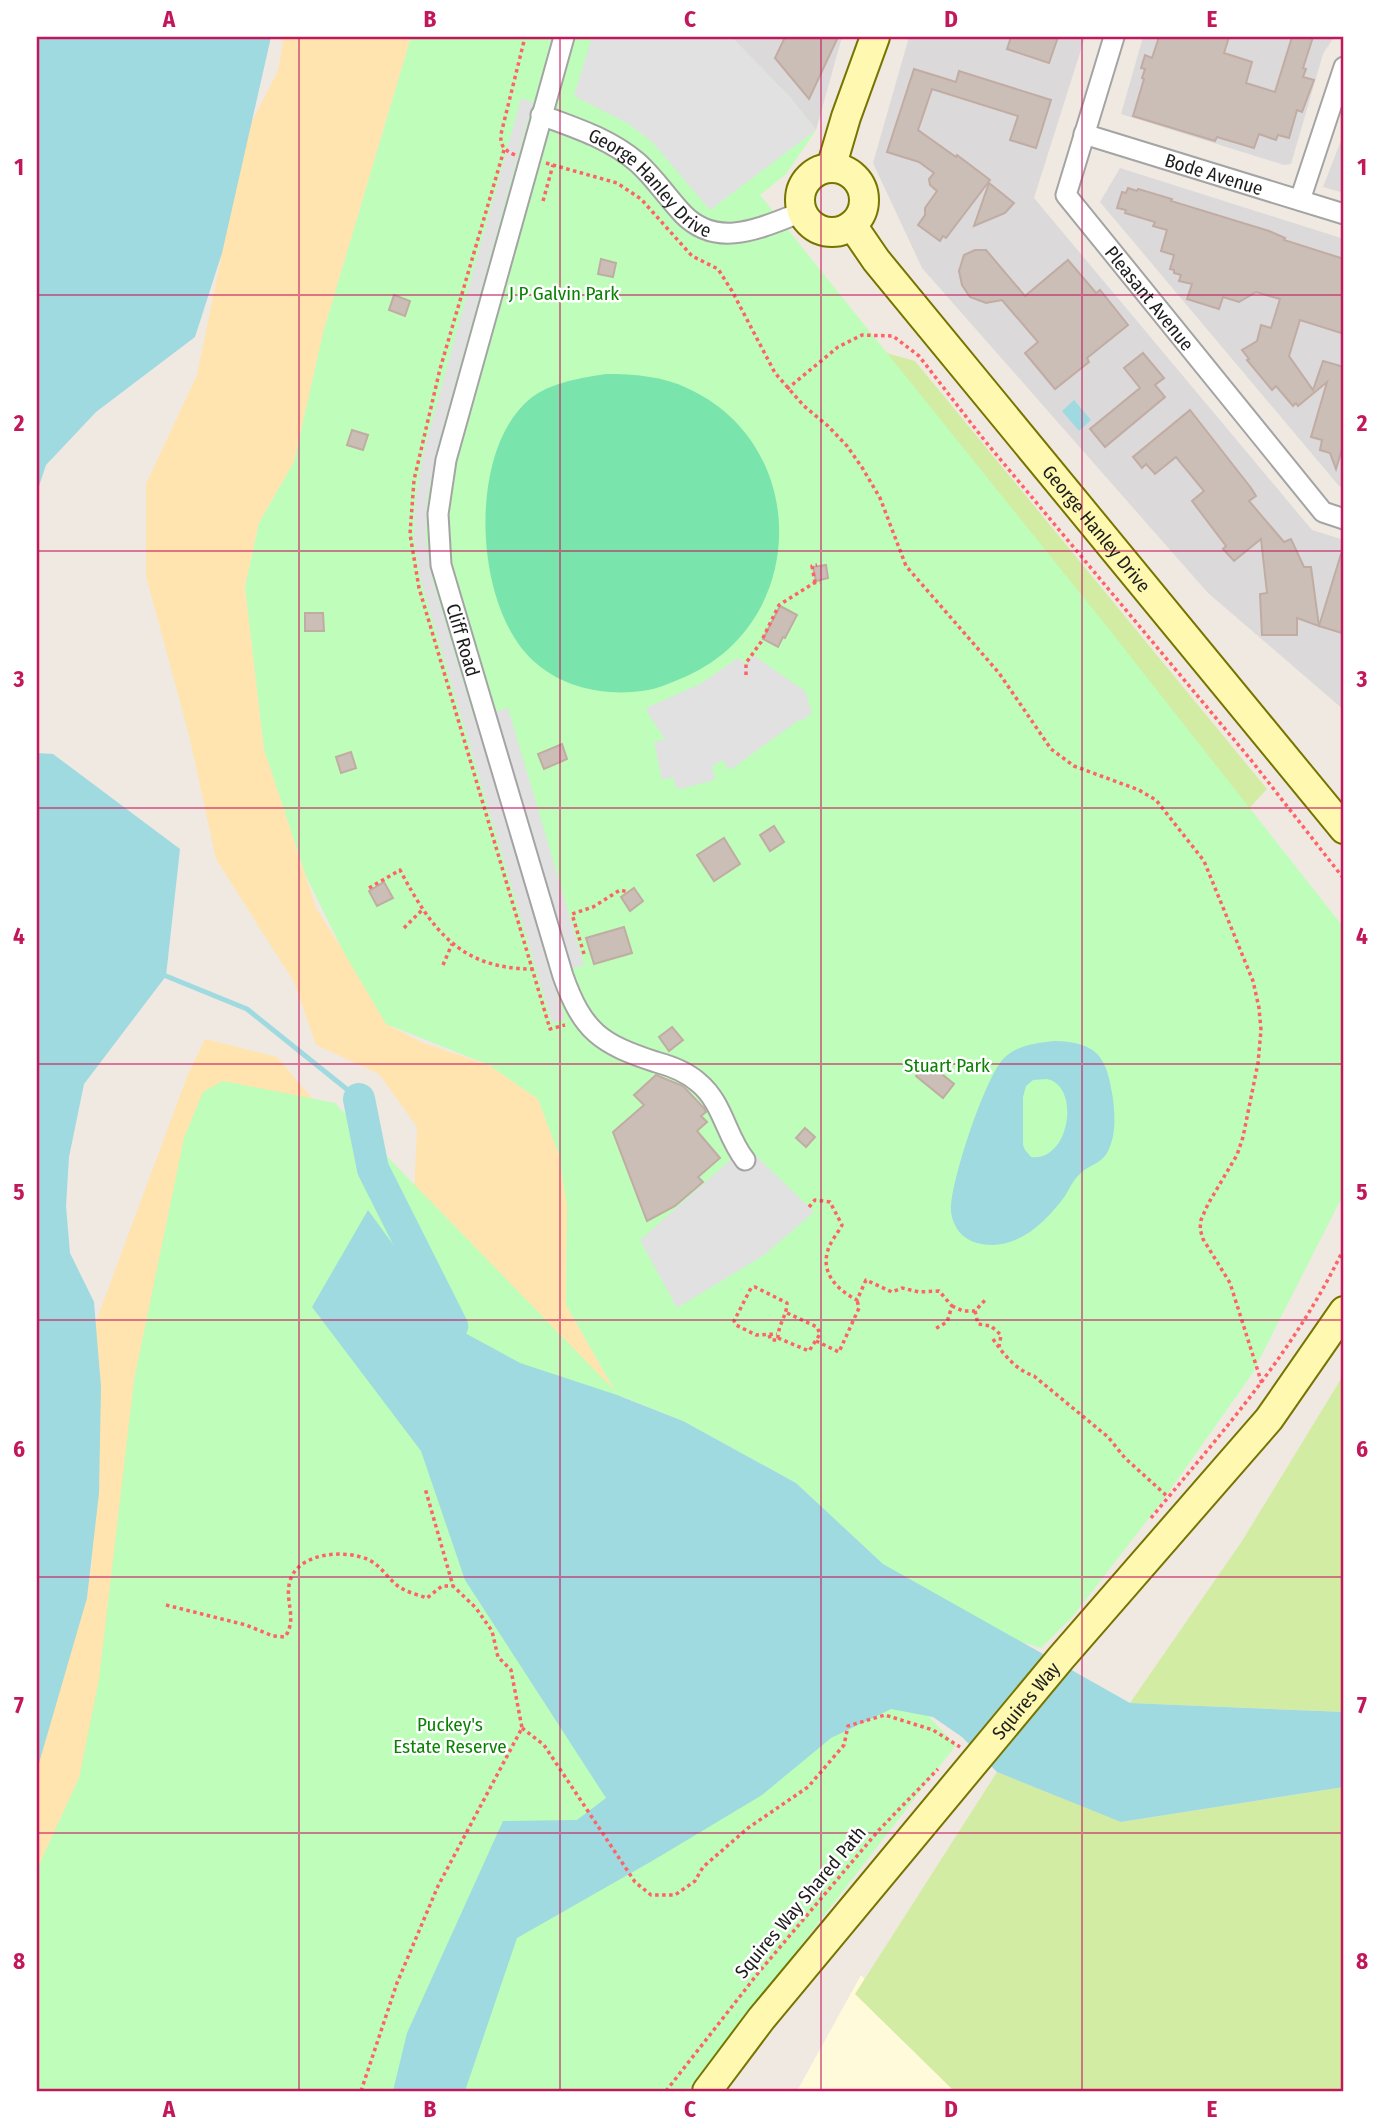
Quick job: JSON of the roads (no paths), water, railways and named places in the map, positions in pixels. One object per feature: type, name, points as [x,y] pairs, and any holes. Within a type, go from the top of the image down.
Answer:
[{"type":"main road","points":[[831,168],[875,37]]},
{"type":"main road","points":[[831,168],[850,174],[862,189],[863,209],[852,225],[844,230],[824,231],[807,221],[802,212],[800,202],[805,183],[812,175],[831,168]]},
{"type":"main road","name":"George Hanley Drive","points":[[852,225],[876,260],[1344,829]]},
{"type":"main road","name":"Squires Way","points":[[707,2091],[971,1747],[1061,1658],[1269,1419],[1344,1311]]},
{"type":"street","name":"Cliff Road","points":[[564,37],[528,158],[446,460],[438,514],[441,565],[563,976],[577,1009],[591,1029],[610,1045],[680,1070],[701,1084],[715,1102],[731,1139],[745,1160]]},
{"type":"street","name":"Pleasant Avenue","points":[[1114,37],[1066,195],[1323,512],[1344,519]]},
{"type":"street","points":[[1300,201],[1344,67]]},
{"type":"street","name":"George Hanley Drive","points":[[541,116],[613,144],[647,172],[685,216],[711,232],[741,233],[802,212]]},
{"type":"street","name":"Bode Avenue","points":[[1084,134],[1344,214]]},
{"type":"water","points":[[37,37],[271,37],[222,253],[195,337],[96,412],[46,465],[37,492]]},
{"type":"water","points":[[1074,400],[1091,420],[1079,431],[1062,411]]},
{"type":"water","points":[[37,753],[53,754],[180,849],[166,976],[84,1084],[69,1157],[66,1206],[70,1253],[94,1302],[101,1387],[99,1493],[87,1598],[37,1770]]},
{"type":"water","points":[[1054,1041],[1069,1042],[1091,1049],[1104,1063],[1114,1106],[1111,1145],[1102,1159],[1073,1181],[1057,1206],[1028,1233],[1004,1244],[991,1245],[967,1239],[954,1223],[952,1199],[962,1157],[987,1086],[996,1069],[1009,1054],[1021,1047]],"holes":[[[1047,1079],[1058,1085],[1067,1108],[1062,1136],[1055,1148],[1044,1155],[1031,1157],[1023,1145],[1023,1097],[1026,1086],[1033,1080]]]},
{"type":"water","points":[[368,1210],[452,1326],[520,1363],[617,1395],[683,1421],[796,1483],[883,1564],[1130,1703],[1344,1712],[1344,1787],[1121,1822],[997,1772],[962,1737],[933,1717],[891,1709],[831,1738],[762,1795],[517,1938],[465,2091],[393,2091],[407,2033],[503,1821],[577,1820],[606,1798],[465,1580],[421,1451],[312,1307]]},
{"type":"waterway","points":[[166,976],[247,1009],[359,1099]]},
{"type":"waterway","points":[[359,1099],[373,1169],[452,1326],[426,1358]]},
{"type":"park label","name":"J P Galvin Park","points":[[564,293]]},
{"type":"park label","name":"Stuart Park","points":[[947,1065]]},
{"type":"park label","name":"Puckey's Estate Reserve","points":[[450,1735]]}]
